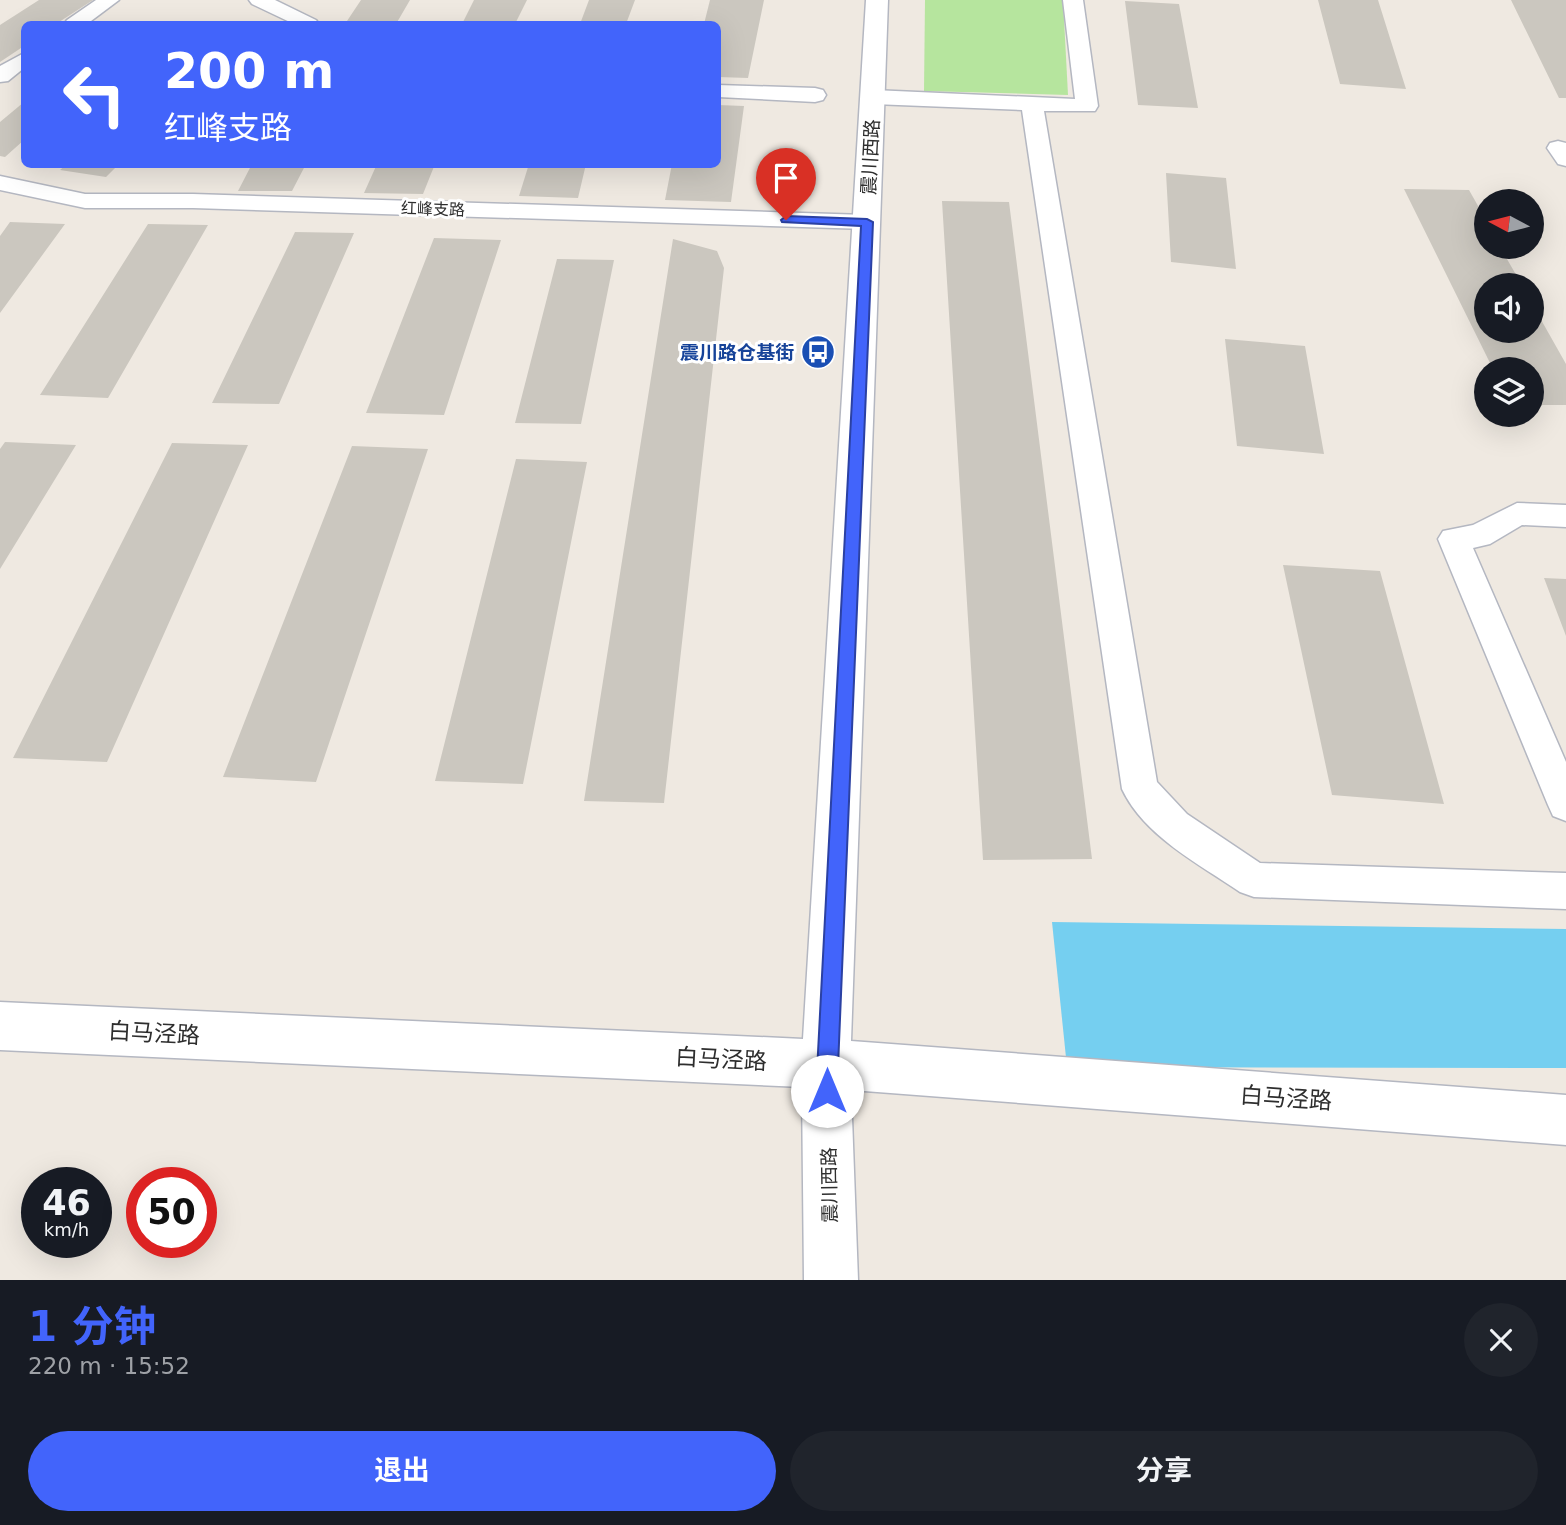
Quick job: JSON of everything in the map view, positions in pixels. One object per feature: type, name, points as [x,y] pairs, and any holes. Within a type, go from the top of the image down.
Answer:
[{"type":"street","points":[[78,21],[109,0]]},
{"type":"street","points":[[259,0],[303,21]]},
{"type":"street","name":"震川西路","points":[[831,1280],[826,1064],[877,0]]},
{"type":"street","points":[[873,97],[1087,106],[1073,0]]},
{"type":"street","points":[[0,76],[21,61]]},
{"type":"street","points":[[721,91],[815,95]]},
{"type":"street","points":[[1032,104],[1140,789],[1174,826],[1254,880],[1566,891]]},
{"type":"street","name":"红峰支路","points":[[0,183],[85,201],[220,202],[867,222]]},
{"type":"street","points":[[1566,516],[1517,514],[1479,536],[1454,539],[1566,805]]},
{"type":"street","name":"白马泾路","points":[[0,1026],[826,1064],[1566,1120]]},
{"type":"green space","points":[[925,0],[1063,0],[1068,95],[924,91]]},
{"type":"water","points":[[1052,922],[1566,929],[1566,1068],[1067,1067]]},
{"type":"building","points":[[39,0],[93,0],[61,21],[21,21],[21,48],[0,62],[0,25]]},
{"type":"building","points":[[361,0],[410,0],[398,21],[347,21]]},
{"type":"building","points":[[474,0],[527,0],[516,21],[464,21]]},
{"type":"building","points":[[589,0],[635,0],[627,21],[581,21]]},
{"type":"building","points":[[710,0],[764,0],[748,78],[721,77],[721,21],[705,21]]},
{"type":"building","points":[[1318,0],[1378,0],[1406,89],[1340,84]]},
{"type":"building","points":[[1511,0],[1566,0],[1566,98],[1559,98]]},
{"type":"building","points":[[1125,1],[1179,4],[1198,108],[1138,105]]},
{"type":"building","points":[[21,104],[21,143],[5,157],[0,156],[0,122]]},
{"type":"building","points":[[721,105],[744,106],[731,202],[665,200],[671,168],[721,168]]},
{"type":"building","points":[[62,168],[115,168],[106,177],[60,170]]},
{"type":"building","points":[[250,168],[304,168],[292,191],[238,191]]},
{"type":"building","points":[[375,168],[433,168],[423,194],[364,193]]},
{"type":"building","points":[[528,168],[585,168],[578,198],[519,196]]},
{"type":"building","points":[[1166,173],[1226,178],[1236,269],[1171,262]]},
{"type":"building","points":[[1404,189],[1469,190],[1474,199],[1474,259],[1507,259],[1515,273],[1474,273],[1474,331]]},
{"type":"building","points":[[942,201],[1009,202],[1092,859],[983,860]]},
{"type":"building","points":[[10,222],[65,224],[0,313],[0,236]]},
{"type":"building","points":[[148,224],[208,225],[108,398],[40,395]]},
{"type":"building","points":[[295,232],[354,233],[279,404],[212,403]]},
{"type":"building","points":[[434,238],[501,240],[444,415],[366,413]]},
{"type":"building","points":[[673,239],[717,251],[724,268],[664,803],[584,801]]},
{"type":"building","points":[[557,259],[614,260],[581,424],[515,423]]},
{"type":"building","points":[[1544,325],[1566,364],[1566,405],[1544,405],[1544,357],[1487,357],[1480,343],[1544,343]]},
{"type":"building","points":[[1225,339],[1305,346],[1324,454],[1237,446]]},
{"type":"building","points":[[5,442],[76,445],[0,569],[0,449]]},
{"type":"building","points":[[172,443],[248,445],[107,762],[13,758]]},
{"type":"building","points":[[352,446],[428,449],[316,782],[223,777]]},
{"type":"building","points":[[516,459],[587,462],[523,784],[435,781]]},
{"type":"building","points":[[1283,565],[1380,571],[1444,804],[1332,795]]},
{"type":"building","points":[[1544,578],[1566,579],[1566,636]]},
{"type":"place","name":"震川路仓基街","points":[[818,352]]},
{"type":"route","points":[[786,220],[867,222],[826,1064],[827,1091]]}]
